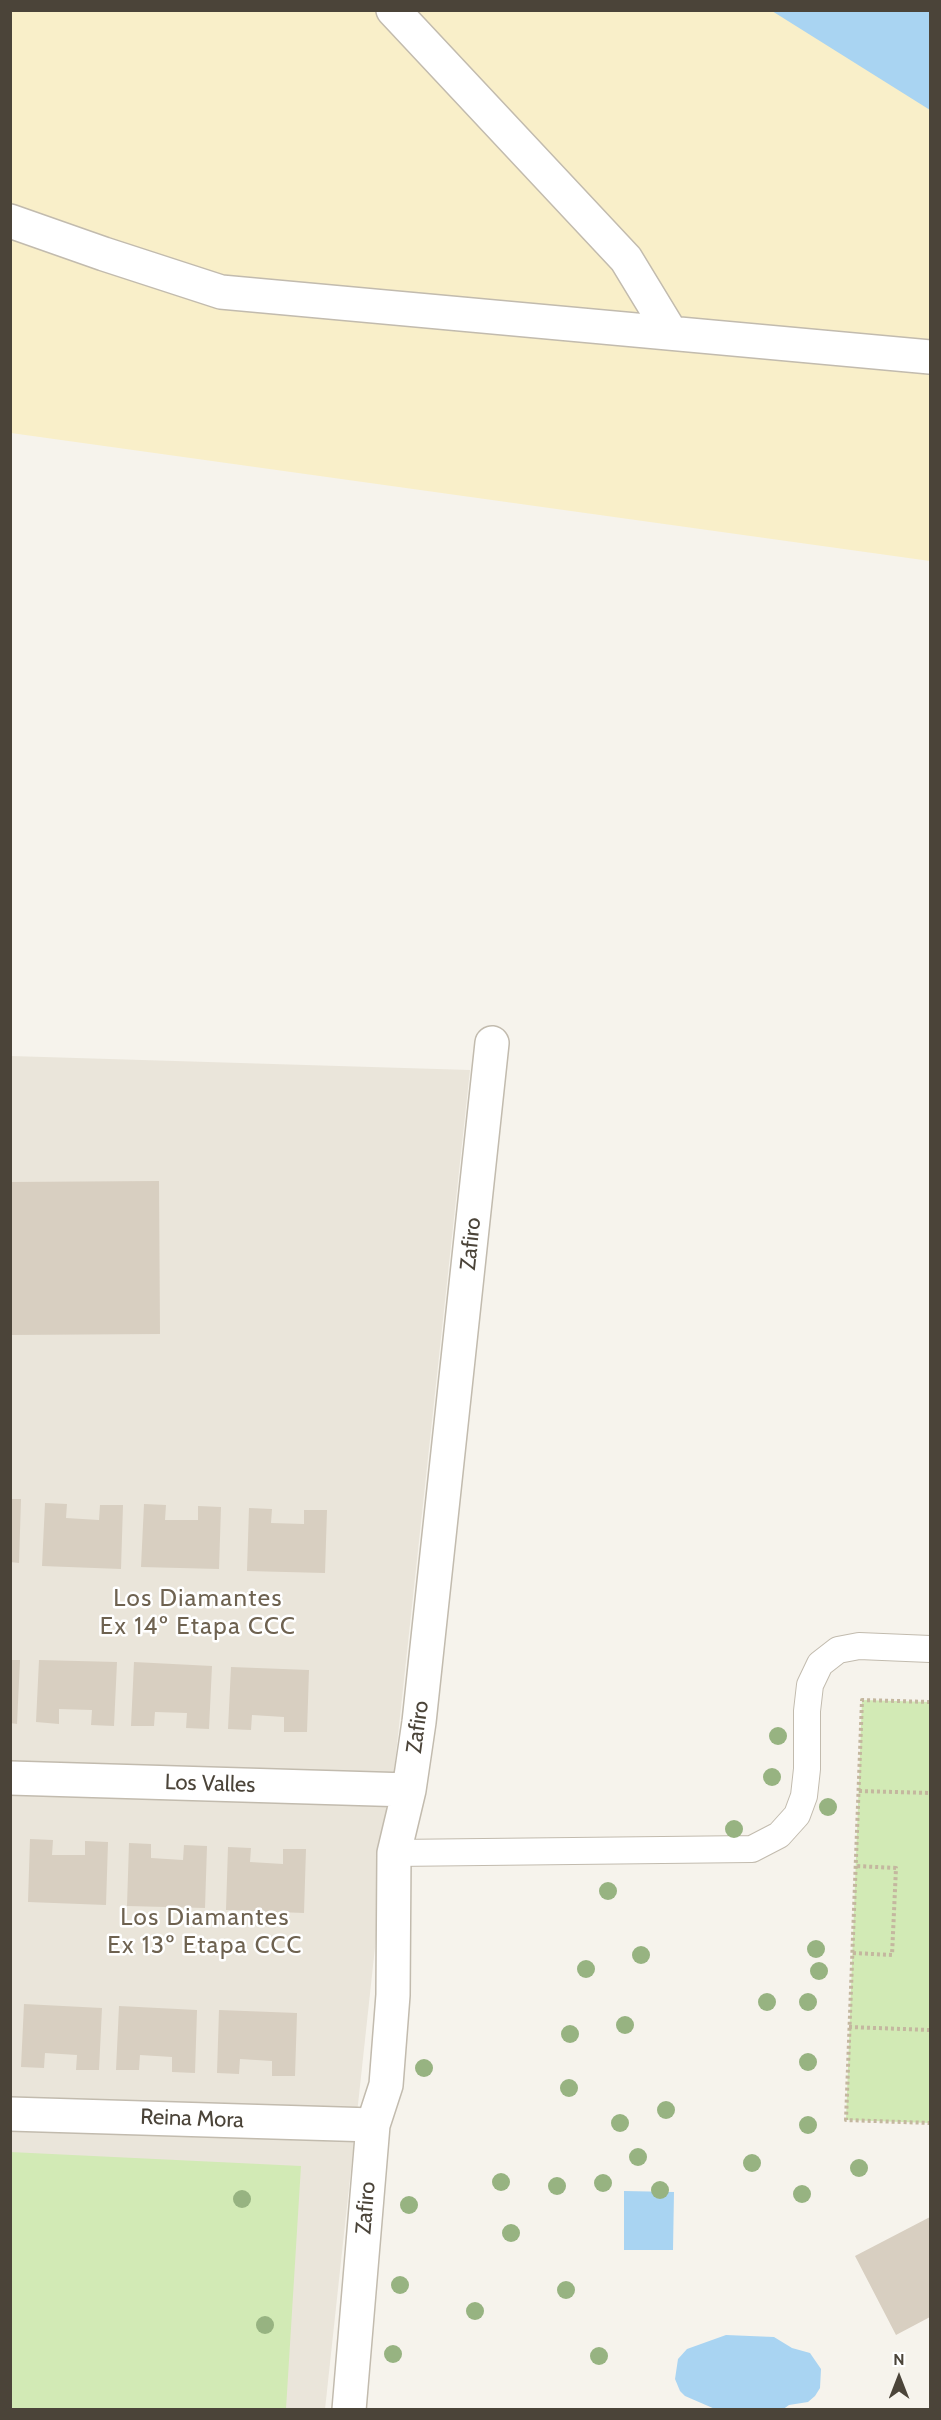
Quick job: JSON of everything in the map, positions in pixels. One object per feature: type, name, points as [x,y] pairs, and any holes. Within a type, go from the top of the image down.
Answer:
[{"type":"street","points":[[393,10],[626,259],[671,333]]},
{"type":"street","points":[[10,221],[221,292],[930,357]]},
{"type":"street","name":"Zafiro","points":[[349,2409],[373,2125],[386,2085],[387,2073],[393,1995],[394,1853],[409,1790],[419,1722],[492,1043]]},
{"type":"street","name":"Los Valles","points":[[10,1778],[409,1790]]},
{"type":"street","name":"Reina Mora","points":[[10,2114],[373,2125]]},
{"type":"lane","points":[[394,1853],[752,1849],[779,1835],[796,1815],[804,1796],[810,1685],[820,1665],[838,1650],[859,1646],[930,1649]]},
{"type":"path","points":[[930,1702],[862,1700],[846,2120],[930,2123]]},
{"type":"path","points":[[859,1791],[930,1793]]},
{"type":"path","points":[[853,1953],[892,1955],[896,1868],[856,1866]]},
{"type":"path","points":[[849,2027],[930,2030]]},
{"type":"shaded area","points":[[11,1056],[470,1070],[325,2409],[11,2410]]},
{"type":"green space","points":[[862,1700],[930,1702],[930,2123],[846,2120]]},
{"type":"green space","points":[[10,2152],[301,2166],[286,2409],[11,2409]]},
{"type":"sand","points":[[11,11],[930,11],[930,561],[11,433]]},
{"type":"water","points":[[772,11],[930,11],[930,110]]},
{"type":"water","points":[[624,2191],[674,2192],[673,2250],[624,2250]]},
{"type":"water","points":[[726,2335],[774,2337],[792,2348],[810,2353],[821,2369],[820,2388],[808,2402],[789,2405],[782,2410],[715,2409],[685,2396],[675,2379],[678,2359],[687,2349]]},
{"type":"building","points":[[159,1181],[160,1334],[10,1335],[10,1182]]},
{"type":"building","points":[[10,1499],[21,1499],[19,1563],[10,1562]]},
{"type":"building","points":[[45,1503],[67,1504],[66,1518],[99,1520],[100,1505],[123,1505],[121,1569],[42,1566]]},
{"type":"building","points":[[144,1504],[166,1505],[165,1520],[198,1520],[198,1506],[221,1507],[219,1569],[141,1567]]},
{"type":"building","points":[[249,1508],[272,1509],[271,1523],[304,1524],[304,1510],[327,1510],[325,1573],[247,1571]]},
{"type":"building","points":[[10,1660],[20,1660],[17,1724],[10,1723]]},
{"type":"building","points":[[39,1660],[117,1662],[114,1726],[91,1725],[92,1710],[59,1709],[59,1724],[36,1722]]},
{"type":"building","points":[[134,1662],[212,1666],[209,1729],[186,1728],[187,1713],[155,1712],[154,1726],[131,1726]]},
{"type":"building","points":[[231,1667],[309,1670],[307,1732],[284,1732],[284,1717],[252,1715],[251,1730],[228,1729]]},
{"type":"building","points":[[30,1839],[53,1840],[52,1855],[85,1855],[85,1841],[108,1842],[106,1905],[28,1902]]},
{"type":"building","points":[[129,1843],[151,1844],[151,1858],[183,1860],[184,1845],[207,1846],[205,1908],[127,1906]]},
{"type":"building","points":[[228,1847],[251,1848],[250,1862],[283,1864],[283,1849],[306,1849],[304,1913],[226,1910]]},
{"type":"building","points":[[24,2004],[102,2008],[99,2070],[76,2070],[77,2055],[45,2053],[44,2068],[21,2067]]},
{"type":"building","points":[[119,2006],[197,2010],[195,2073],[172,2072],[172,2057],[140,2055],[139,2070],[116,2070]]},
{"type":"building","points":[[219,2010],[297,2013],[295,2076],[272,2076],[272,2061],[240,2059],[239,2074],[217,2073]]},
{"type":"building","points":[[930,2217],[930,2317],[896,2335],[855,2256]]},
{"type":"district","name":"Los Diamantes Ex 14º Etapa CCC","points":[[198,1613]]},
{"type":"district","name":"Los Diamantes Ex 13º Etapa CCC","points":[[205,1932]]}]
